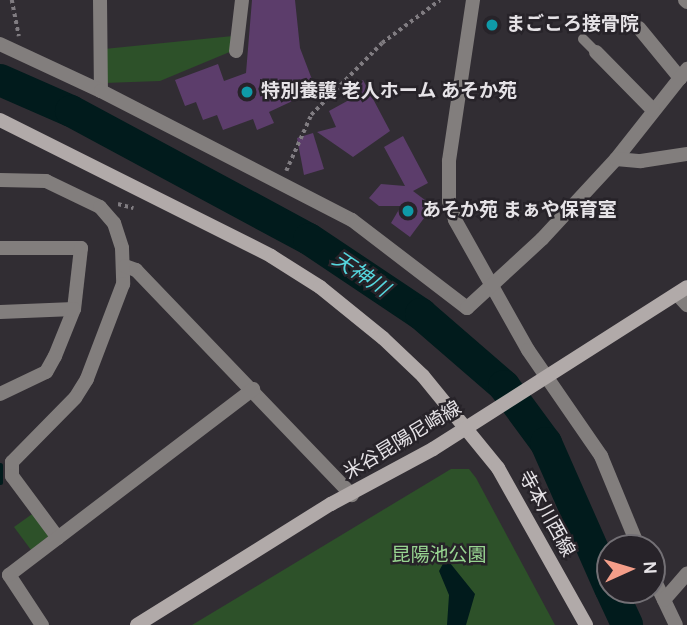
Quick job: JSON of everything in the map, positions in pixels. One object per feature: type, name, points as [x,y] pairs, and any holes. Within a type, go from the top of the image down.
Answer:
[{"type":"main road","name":"寺本川西線","points":[[0,120],[304,276],[400,354],[498,468],[586,625]]},
{"type":"main road","name":"米谷昆陽尼崎線","points":[[137,625],[684,295]]},
{"type":"street","points":[[100,0],[102,90]]},
{"type":"street","points":[[236,51],[242,0]]},
{"type":"street","points":[[473,0],[447,181],[455,220],[541,379],[601,456],[633,534]]},
{"type":"street","points":[[0,44],[102,90],[352,220],[467,307],[489,282],[542,239],[616,159],[683,74],[639,28]]},
{"type":"street","points":[[596,52],[653,110]]},
{"type":"street","points":[[616,159],[641,161],[687,154]]},
{"type":"street","points":[[0,180],[46,181],[100,207],[114,223],[125,266],[113,313],[87,379],[75,398],[12,462],[12,476],[58,538]]},
{"type":"street","points":[[0,248],[81,248],[74,309],[46,372],[0,394]]},
{"type":"street","points":[[125,266],[136,270],[352,495]]},
{"type":"street","points":[[0,312],[74,309]]},
{"type":"street","points":[[42,625],[9,575],[253,389]]},
{"type":"street","points":[[666,598],[687,575]]},
{"type":"street","points":[[666,604],[676,625]]},
{"type":"lane","points":[[583,39],[596,52]]},
{"type":"path","points":[[12,0],[23,54]]},
{"type":"path","points":[[282,183],[311,115],[382,43],[440,0]]},
{"type":"green space","points":[[233,36],[232,51],[160,81],[104,83],[104,49]]},
{"type":"green space","name":"昆陽池公園","points":[[451,469],[469,469],[476,478],[555,625],[192,625]]},
{"type":"green space","points":[[35,512],[49,536],[31,550],[14,527]]},
{"type":"shaded area","points":[[446,558],[475,594],[466,625],[447,625],[449,595],[439,571]]},
{"type":"building","name":"特別養護 老人ホーム あそか苑","points":[[252,0],[295,0],[300,48],[316,90],[269,112],[274,123],[257,130],[253,119],[223,130],[217,115],[203,120],[196,102],[185,106],[175,80],[218,64],[224,81],[246,73]]},
{"type":"building","points":[[363,80],[390,131],[353,157],[317,132],[336,127],[329,111],[349,100],[349,88]]},
{"type":"building","points":[[313,133],[324,169],[304,175],[297,138]]},
{"type":"building","points":[[403,136],[428,183],[413,191],[433,206],[410,237],[391,223],[401,206],[379,206],[369,198],[381,184],[405,186],[384,147]]},
{"type":"waterway","name":"天神川","points":[[0,80],[71,111],[309,239],[421,314],[504,386],[546,443],[596,556]]},
{"type":"waterway","points":[[0,465],[0,482]]},
{"type":"waterway","name":"天神川","points":[[617,604],[627,625]]},
{"type":"place","name":"まごころ接骨院","points":[[492,25]]},
{"type":"place","name":"特別養護 老人ホーム あそか苑","points":[[247,92]]},
{"type":"place","name":"あそか苑 まぁや保育室","points":[[408,211]]}]
